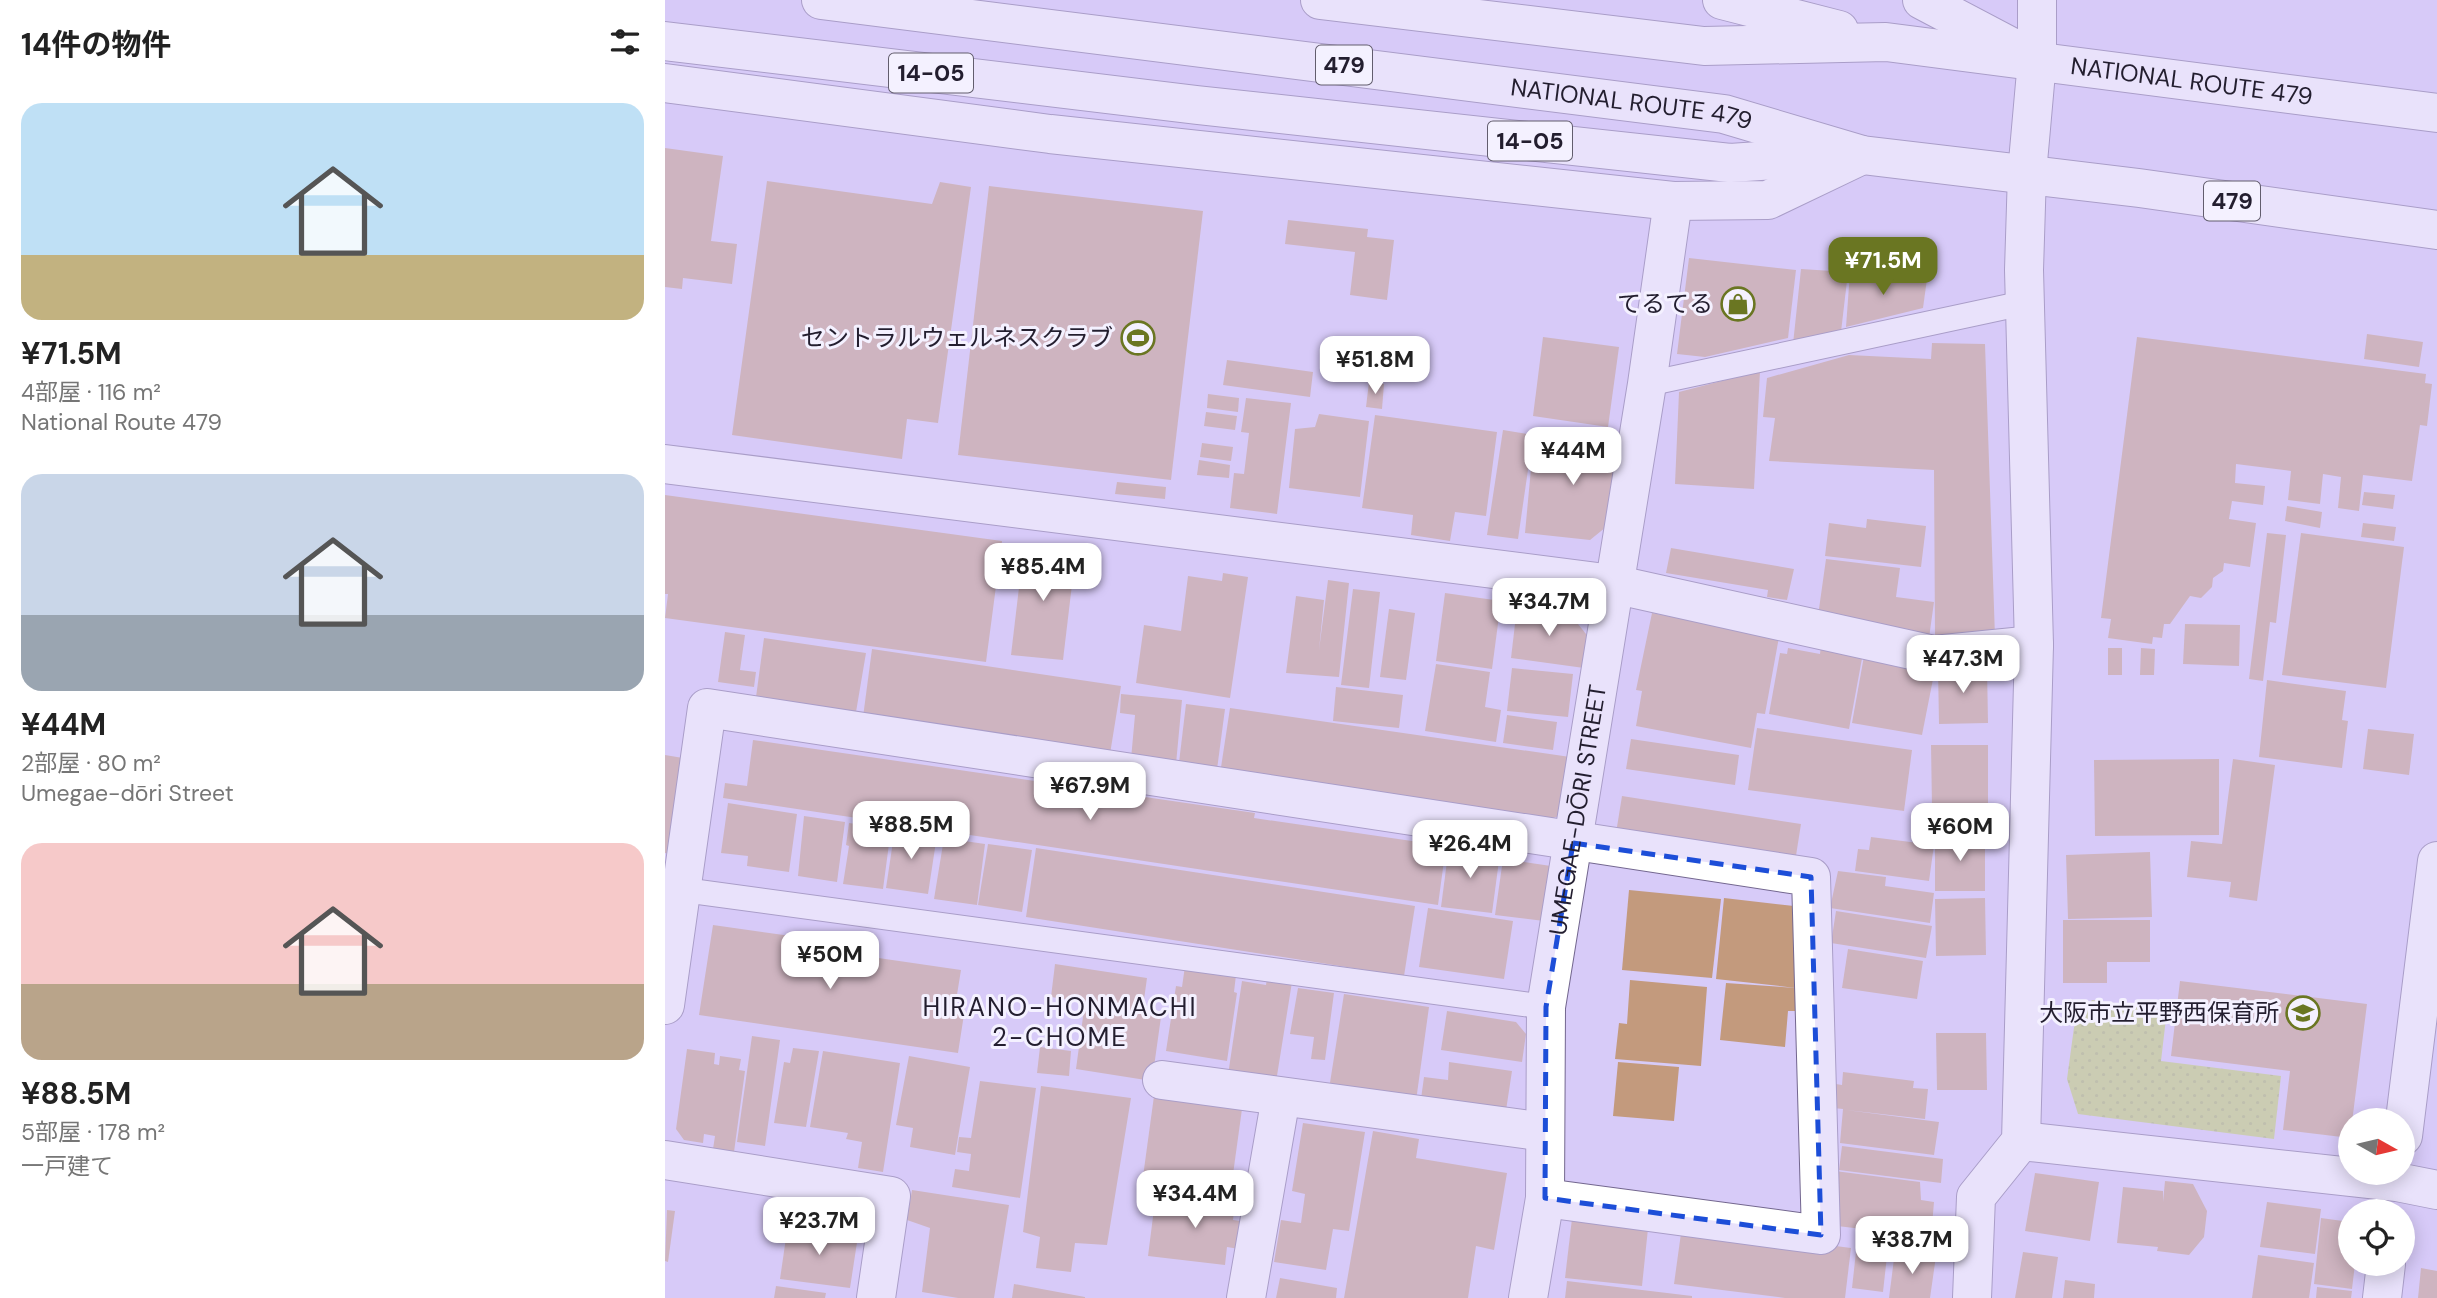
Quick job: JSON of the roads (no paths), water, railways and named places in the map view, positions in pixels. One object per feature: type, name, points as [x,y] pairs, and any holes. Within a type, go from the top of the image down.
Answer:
[{"type":"main road","name":"NATIONAL ROUTE 479","points":[[821,0],[1724,114],[1862,155],[2027,173],[2437,230]]},
{"type":"main road","name":"NATIONAL ROUTE 479","points":[[1320,0],[1704,46],[1886,42],[2437,113]]},
{"type":"main road","points":[[1722,0],[1886,42]]},
{"type":"main road","points":[[1922,0],[2038,61]]},
{"type":"main road","points":[[1972,1298],[1976,1197],[2021,1141],[2034,645],[2024,303],[2027,173],[2038,61],[2037,0]]},
{"type":"main road","name":"14-05","points":[[665,41],[1197,105],[1730,163],[1862,155]]},
{"type":"main road","points":[[665,83],[1049,134],[1673,201],[1768,200],[1862,155]]},
{"type":"main road","name":"UMEGAE-DŌRI STREET","points":[[1528,1298],[1545,1198],[1546,1007],[1647,384],[1673,201]]},
{"type":"main road","points":[[665,464],[1613,584],[1934,655],[2034,645]]},
{"type":"main road","points":[[665,1005],[674,889],[707,708],[1573,843],[1811,877],[1821,1235],[1545,1198]]},
{"type":"main road","points":[[2406,1108],[2437,861]]},
{"type":"main road","points":[[1161,1080],[1545,1132]]},
{"type":"main road","points":[[1246,1298],[1281,1097]]},
{"type":"main road","points":[[2021,1141],[2396,1189],[2437,1190]]},
{"type":"main road","points":[[665,1160],[891,1196],[876,1298]]},
{"type":"main road","points":[[2382,1298],[2385,1276]]},
{"type":"lane","points":[[1647,384],[2024,303]]},
{"type":"lane","points":[[674,889],[1546,1007]]},
{"type":"place","name":"てるてる","points":[[1738,304]]},
{"type":"place","name":"セントラルウェルネスクラブ","points":[[1138,338]]},
{"type":"place","name":"大阪市立平野西保育所","points":[[2303,1013]]},
{"type":"district","name":"HIRANO-HONMACHI 2-CHOME","points":[[1060,1022]]}]
